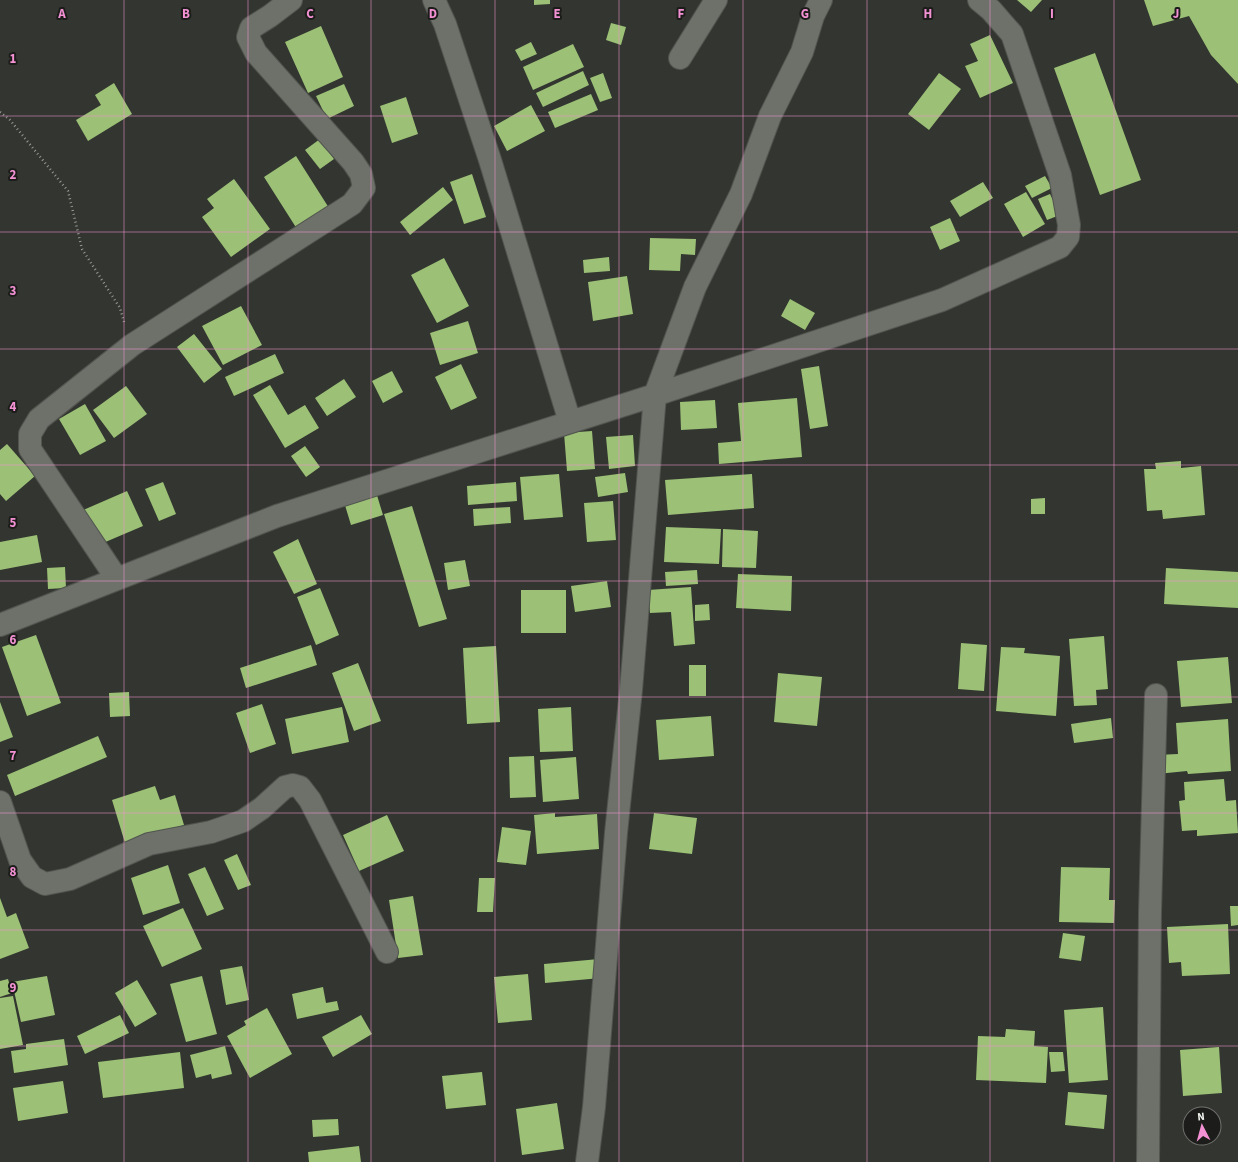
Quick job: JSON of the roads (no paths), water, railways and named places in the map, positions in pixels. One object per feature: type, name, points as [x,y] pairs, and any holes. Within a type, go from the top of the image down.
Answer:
[{"type":"street","points":[[117,579],[30,449],[30,434],[38,419],[132,345],[352,204],[364,188],[361,174],[353,162],[256,53],[248,37],[251,28],[291,0]]},
{"type":"street","points":[[434,0],[445,24],[488,153],[570,422]]},
{"type":"street","points":[[680,58],[716,0]]},
{"type":"street","points":[[587,1162],[594,1107],[616,833],[631,690],[656,395],[695,287],[741,194],[770,116],[802,52],[813,16],[821,0]]},
{"type":"street","points":[[0,625],[277,516],[656,395],[942,300],[1060,247],[1068,237],[1069,225],[1060,175],[1012,34],[991,10],[979,0]]},
{"type":"street","points":[[1148,1162],[1150,912],[1156,695]]},
{"type":"street","points":[[0,802],[20,860],[32,877],[44,884],[70,880],[149,844],[211,832],[243,822],[262,808],[285,787],[293,785],[300,787],[310,800],[386,952]]}]
